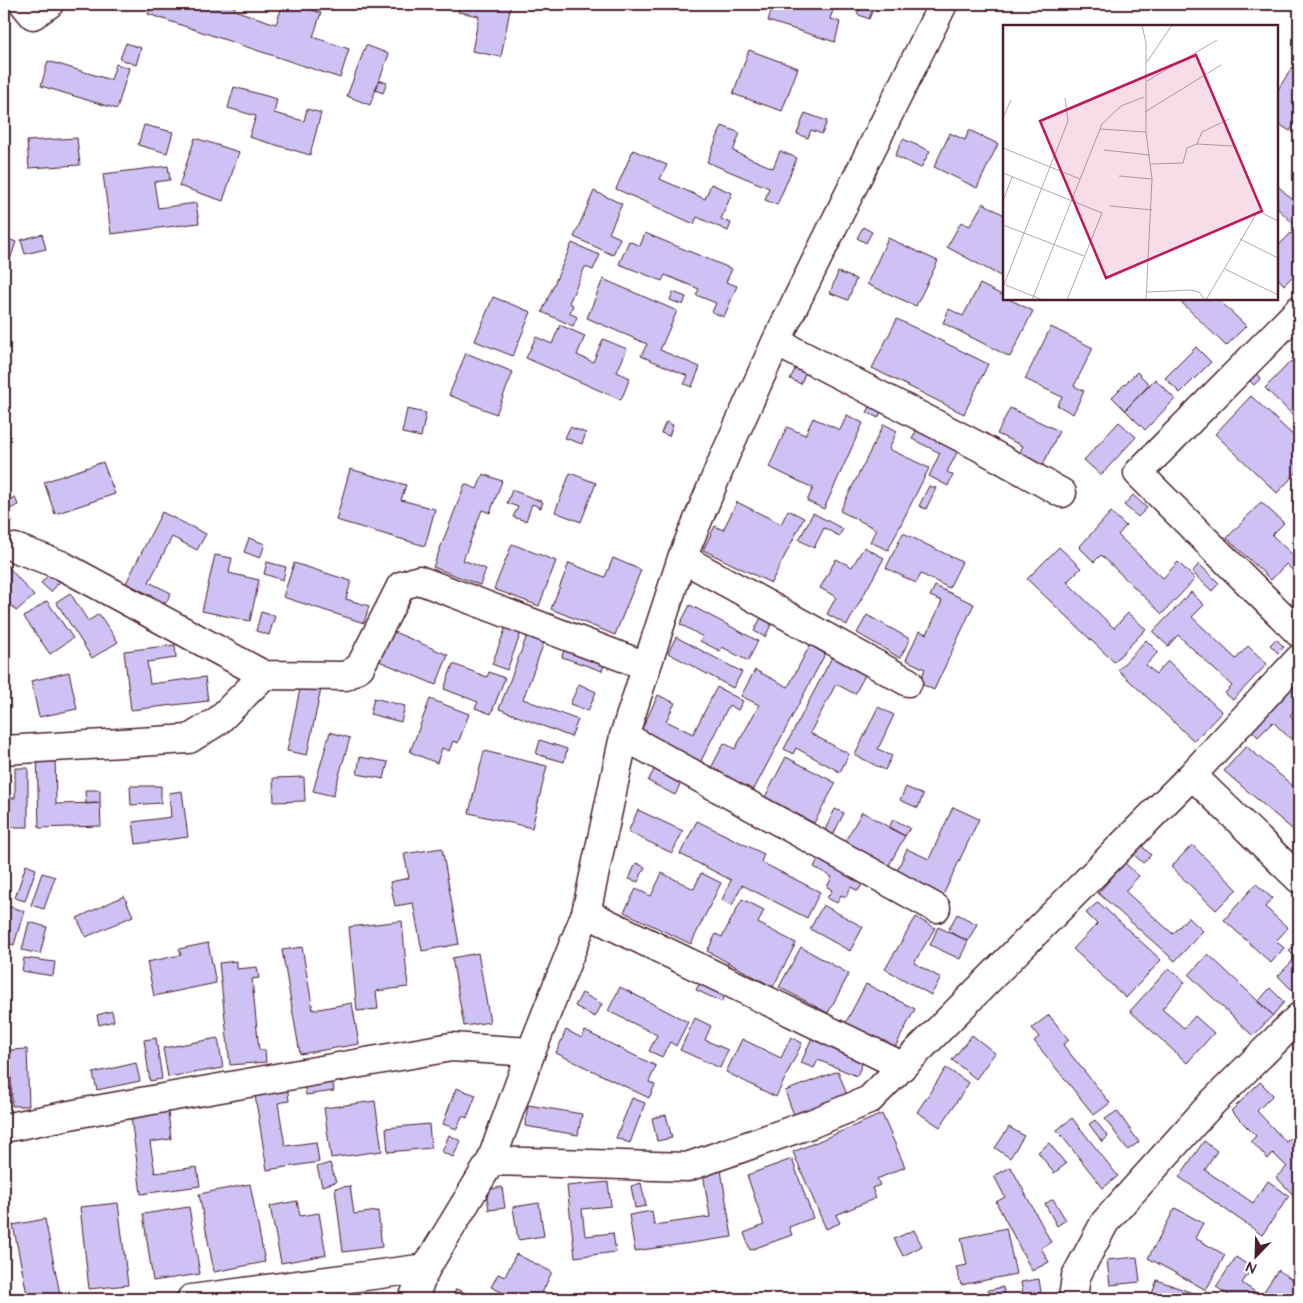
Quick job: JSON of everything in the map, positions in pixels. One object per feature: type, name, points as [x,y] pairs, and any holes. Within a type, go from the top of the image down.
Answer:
[{"type":"street","points":[[24,4],[33,15],[49,4]]},
{"type":"street","points":[[414,1299],[426,1268],[491,1161],[531,1052],[586,913],[624,736],[682,558],[726,453],[776,342],[943,4]]},
{"type":"street","points":[[1299,310],[1138,473],[1299,633]]},
{"type":"street","points":[[776,342],[980,447],[1062,493]]},
{"type":"street","points":[[15,548],[60,564],[264,675],[346,676],[360,667],[401,586],[419,580],[646,666]]},
{"type":"street","points":[[682,558],[908,682]]},
{"type":"street","points":[[491,1161],[687,1167],[813,1123],[868,1100],[1192,775],[1299,659]]},
{"type":"street","points":[[4,750],[189,739],[218,721],[264,675]]},
{"type":"street","points":[[624,736],[936,908]]},
{"type":"street","points":[[1192,775],[1299,879]]},
{"type":"street","points":[[586,913],[902,1066]]},
{"type":"street","points":[[1073,1299],[1076,1276],[1104,1222],[1212,1103],[1299,1017]]},
{"type":"street","points":[[4,1128],[451,1047],[531,1052]]},
{"type":"street","points":[[191,1299],[426,1268]]},
{"type":"building","points":[[152,4],[236,4],[234,10],[276,24],[283,4],[294,4],[321,13],[313,37],[349,49],[340,78],[148,14]]},
{"type":"building","points":[[459,4],[511,4],[501,57],[472,51],[479,16],[458,12]]},
{"type":"building","points":[[773,4],[835,4],[830,19],[840,22],[835,42],[768,21]]},
{"type":"building","points":[[862,4],[875,4],[869,19],[857,14]]},
{"type":"building","points":[[1255,4],[1272,4],[1269,10]]},
{"type":"building","points":[[126,43],[141,48],[136,65],[120,59]]},
{"type":"building","points":[[366,45],[389,54],[370,105],[347,96]]},
{"type":"building","points":[[749,50],[798,68],[782,111],[733,94]]},
{"type":"building","points":[[48,61],[111,80],[116,64],[129,68],[117,109],[41,86]]},
{"type":"building","points":[[1293,66],[1299,70],[1299,118],[1290,131],[1278,124],[1278,89]]},
{"type":"building","points":[[379,80],[387,83],[383,93],[375,90]]},
{"type":"building","points":[[234,87],[277,99],[274,113],[304,121],[307,109],[321,113],[310,155],[249,137],[256,116],[228,108]]},
{"type":"building","points":[[805,113],[827,121],[822,134],[811,130],[808,138],[797,134]]},
{"type":"building","points":[[144,125],[173,132],[167,153],[138,145]]},
{"type":"building","points":[[722,126],[740,133],[733,151],[773,168],[780,151],[797,158],[777,205],[765,200],[769,188],[707,162]]},
{"type":"building","points":[[969,130],[998,144],[977,188],[934,167],[950,133],[965,140]]},
{"type":"building","points":[[77,138],[80,165],[29,168],[27,141]]},
{"type":"building","points":[[195,138],[239,152],[223,201],[179,186]]},
{"type":"building","points":[[903,139],[930,151],[921,168],[895,156]]},
{"type":"building","points":[[633,150],[667,165],[660,179],[705,199],[711,184],[732,193],[721,219],[731,223],[728,231],[697,217],[694,224],[616,189]]},
{"type":"building","points":[[168,166],[170,180],[154,182],[158,208],[196,203],[199,223],[111,234],[103,174]]},
{"type":"building","points":[[1278,186],[1299,206],[1298,228],[1278,209]]},
{"type":"building","points":[[594,191],[622,204],[609,233],[620,238],[613,255],[574,237]]},
{"type":"building","points":[[983,203],[1003,214],[1003,277],[947,247],[961,222],[970,226]]},
{"type":"building","points":[[863,227],[872,232],[866,243],[857,238]]},
{"type":"building","points":[[645,233],[732,269],[726,282],[737,286],[724,317],[712,312],[716,303],[696,295],[699,289],[665,275],[662,281],[619,264],[629,241],[640,246]]},
{"type":"building","points":[[1291,233],[1299,240],[1299,270],[1284,285],[1278,278],[1279,245]]},
{"type":"building","points":[[42,234],[46,249],[25,254],[21,240]]},
{"type":"building","points":[[4,237],[16,242],[8,266],[4,265]]},
{"type":"building","points":[[888,238],[938,261],[916,306],[867,284]]},
{"type":"building","points":[[572,243],[600,255],[593,270],[585,267],[569,303],[573,305],[570,313],[577,317],[573,326],[542,312]]},
{"type":"building","points":[[838,272],[856,279],[848,300],[830,293]]},
{"type":"building","points":[[603,279],[677,311],[660,350],[700,367],[692,387],[684,384],[688,376],[641,356],[647,344],[587,318]]},
{"type":"building","points":[[980,284],[1003,296],[1003,300],[1011,300],[1033,311],[1010,357],[943,323],[949,309],[963,316]]},
{"type":"building","points":[[673,292],[686,297],[683,305],[670,300]]},
{"type":"building","points":[[493,297],[531,312],[513,356],[475,341]]},
{"type":"building","points":[[1179,300],[1219,300],[1246,326],[1226,346]]},
{"type":"building","points":[[897,319],[988,364],[964,414],[872,368]]},
{"type":"building","points":[[560,325],[585,336],[577,355],[593,362],[603,339],[627,349],[617,372],[630,378],[621,400],[526,358],[536,337],[552,344]]},
{"type":"building","points":[[1051,327],[1093,348],[1074,386],[1084,391],[1073,414],[1057,405],[1062,397],[1025,379]]},
{"type":"building","points":[[1196,347],[1211,362],[1180,393],[1165,378]]},
{"type":"building","points":[[466,353],[513,372],[496,414],[449,395]]},
{"type":"building","points":[[1291,361],[1299,369],[1299,421],[1265,388]]},
{"type":"building","points":[[795,369],[805,373],[801,384],[790,379]]},
{"type":"building","points":[[1255,371],[1261,378],[1254,385],[1248,379]]},
{"type":"building","points":[[1137,372],[1150,385],[1125,410],[1112,397]]},
{"type":"building","points":[[1155,379],[1175,399],[1145,430],[1125,410]]},
{"type":"building","points":[[1251,396],[1296,438],[1298,435],[1299,437],[1299,470],[1277,493],[1215,434]]},
{"type":"building","points":[[872,404],[882,410],[878,418],[867,412]]},
{"type":"building","points":[[1010,408],[1059,431],[1042,467],[1018,456],[1023,446],[997,434]]},
{"type":"building","points":[[407,409],[426,413],[421,437],[402,433]]},
{"type":"building","points":[[847,415],[863,423],[824,509],[807,501],[813,488],[769,467],[787,427],[805,435],[813,418],[840,430]]},
{"type":"building","points":[[666,422],[673,425],[669,436],[661,433]]},
{"type":"building","points":[[1119,422],[1136,437],[1101,475],[1084,460]]},
{"type":"building","points":[[884,424],[897,431],[889,449],[929,468],[888,550],[870,542],[876,529],[840,511]]},
{"type":"building","points":[[919,426],[960,447],[947,472],[953,475],[948,486],[929,476],[940,453],[912,439]]},
{"type":"building","points":[[570,427],[586,433],[582,444],[565,438]]},
{"type":"building","points":[[103,462],[115,494],[55,514],[44,482]]},
{"type":"building","points":[[350,469],[406,485],[401,500],[435,509],[425,546],[336,520]]},
{"type":"building","points":[[570,473],[596,483],[581,522],[555,512]]},
{"type":"building","points":[[483,474],[502,481],[490,513],[482,510],[463,560],[486,569],[480,585],[433,567],[465,484],[477,489]]},
{"type":"building","points":[[929,486],[936,488],[926,509],[919,506]]},
{"type":"building","points":[[512,490],[543,502],[541,508],[532,504],[526,521],[513,517],[518,507],[507,503]]},
{"type":"building","points":[[1133,495],[1147,508],[1138,517],[1124,505]]},
{"type":"building","points":[[15,497],[18,505],[8,510],[12,521],[4,524],[4,502]]},
{"type":"building","points":[[737,502],[781,524],[788,510],[804,518],[771,583],[703,550],[715,526],[723,530]]},
{"type":"building","points":[[1261,502],[1284,523],[1272,535],[1299,561],[1298,576],[1286,564],[1271,580],[1227,538]]},
{"type":"building","points":[[162,512],[206,534],[197,550],[172,537],[149,582],[171,593],[166,603],[126,583]]},
{"type":"building","points":[[1111,512],[1126,526],[1118,535],[1163,578],[1178,562],[1195,579],[1162,614],[1101,555],[1094,562],[1079,547]]},
{"type":"building","points":[[813,513],[843,529],[839,536],[824,528],[814,548],[799,540]]},
{"type":"building","points":[[903,533],[962,562],[949,588],[921,574],[916,583],[886,568]]},
{"type":"building","points":[[249,538],[265,544],[260,558],[244,552]]},
{"type":"building","points":[[512,544],[556,561],[539,606],[494,589]]},
{"type":"building","points":[[864,547],[884,558],[847,625],[827,614],[836,597],[820,588],[836,559],[852,567]]},
{"type":"building","points":[[1059,547],[1081,568],[1067,582],[1114,628],[1128,613],[1146,629],[1114,662],[1027,579]]},
{"type":"building","points":[[215,555],[232,558],[229,573],[259,580],[250,621],[202,611]]},
{"type":"building","points":[[613,558],[641,570],[615,635],[551,609],[569,563],[605,577]]},
{"type":"building","points":[[4,562],[34,596],[16,611],[4,597]]},
{"type":"building","points":[[267,562],[286,567],[283,580],[264,574]]},
{"type":"building","points":[[294,563],[351,581],[346,599],[369,606],[364,623],[283,597]]},
{"type":"building","points":[[1199,564],[1219,583],[1212,591],[1192,572]]},
{"type":"building","points":[[54,569],[63,578],[51,592],[41,583]]},
{"type":"building","points":[[935,586],[974,604],[934,690],[919,683],[925,669],[906,660],[919,631],[927,634],[942,601],[930,596]]},
{"type":"building","points":[[1191,592],[1204,605],[1192,617],[1236,659],[1248,646],[1267,664],[1233,700],[1225,693],[1232,686],[1178,635],[1168,646],[1153,632]]},
{"type":"building","points":[[70,593],[88,621],[99,614],[118,642],[92,658],[56,602]]},
{"type":"building","points":[[47,601],[73,638],[50,654],[24,617]]},
{"type":"building","points":[[690,605],[758,641],[748,661],[722,647],[720,651],[700,641],[703,637],[680,624]]},
{"type":"building","points":[[261,612],[275,616],[269,635],[256,631]]},
{"type":"building","points":[[763,614],[774,619],[765,637],[754,631]]},
{"type":"building","points":[[867,615],[910,639],[900,658],[857,633]]},
{"type":"building","points":[[507,624],[522,630],[507,670],[492,664]]},
{"type":"building","points":[[392,631],[448,655],[436,685],[379,661]]},
{"type":"building","points":[[528,633],[545,640],[523,699],[578,720],[571,737],[499,709]]},
{"type":"building","points":[[676,637],[742,672],[733,688],[668,653]]},
{"type":"building","points":[[1276,639],[1284,647],[1278,653],[1270,645]]},
{"type":"building","points":[[1146,640],[1158,652],[1146,665],[1156,674],[1168,661],[1222,712],[1194,741],[1118,670]]},
{"type":"building","points":[[175,645],[176,658],[147,662],[150,684],[205,677],[208,701],[131,710],[124,651]]},
{"type":"building","points":[[565,645],[606,659],[602,671],[562,657]]},
{"type":"building","points":[[810,645],[825,654],[752,793],[710,770],[724,743],[735,749],[759,705],[741,696],[755,670],[788,687]]},
{"type":"building","points":[[832,657],[865,675],[855,694],[836,684],[810,733],[849,754],[840,772],[796,748],[793,754],[784,749]]},
{"type":"building","points":[[453,664],[487,677],[489,672],[505,678],[491,714],[475,708],[478,702],[444,689]]},
{"type":"building","points":[[69,672],[77,709],[39,717],[31,681]]},
{"type":"building","points":[[4,675],[9,683],[4,686]]},
{"type":"building","points":[[301,684],[321,689],[307,755],[287,751]]},
{"type":"building","points":[[579,684],[596,692],[588,711],[570,704]]},
{"type":"building","points":[[1292,685],[1299,692],[1299,705],[1290,715],[1299,723],[1299,747],[1273,722],[1258,737],[1250,729]]},
{"type":"building","points":[[717,687],[743,701],[738,710],[729,705],[700,763],[640,733],[658,695],[675,703],[666,721],[693,734]]},
{"type":"building","points":[[374,698],[405,706],[401,722],[370,714]]},
{"type":"building","points":[[430,699],[469,714],[458,743],[453,741],[449,751],[442,748],[437,763],[410,752]]},
{"type":"building","points":[[878,707],[894,715],[878,749],[892,756],[885,770],[855,755]]},
{"type":"building","points":[[330,732],[350,738],[333,796],[313,791]]},
{"type":"building","points":[[540,740],[567,749],[564,762],[536,754]]},
{"type":"building","points":[[1246,746],[1299,791],[1299,835],[1224,771]]},
{"type":"building","points":[[55,751],[56,804],[100,803],[101,826],[39,828],[37,752]]},
{"type":"building","points":[[484,751],[547,766],[532,828],[469,813]]},
{"type":"building","points":[[360,757],[388,762],[384,779],[357,774]]},
{"type":"building","points":[[786,757],[836,783],[814,823],[765,797]]},
{"type":"building","points":[[4,758],[8,758],[8,772],[4,773]]},
{"type":"building","points":[[656,766],[682,780],[675,795],[648,781]]},
{"type":"building","points":[[15,768],[28,768],[28,827],[4,827],[4,798],[15,798]]},
{"type":"building","points":[[304,777],[305,801],[274,802],[273,778]]},
{"type":"building","points":[[130,786],[161,786],[161,803],[131,805]]},
{"type":"building","points":[[906,787],[923,795],[918,808],[900,800]]},
{"type":"building","points":[[85,790],[100,790],[100,803],[86,804]]},
{"type":"building","points":[[182,791],[188,837],[136,844],[133,822],[171,817],[169,793]]},
{"type":"building","points":[[953,807],[979,819],[943,895],[896,873],[907,849],[929,859]]},
{"type":"building","points":[[835,809],[844,813],[833,835],[825,830]]},
{"type":"building","points":[[638,810],[683,831],[672,853],[628,832]]},
{"type":"building","points":[[862,812],[905,836],[888,867],[844,843]]},
{"type":"building","points":[[893,819],[910,828],[905,836],[889,828]]},
{"type":"building","points":[[697,821],[764,854],[761,862],[820,892],[807,918],[742,885],[732,905],[722,900],[731,880],[680,854]]},
{"type":"building","points":[[1139,843],[1151,855],[1143,863],[1131,852]]},
{"type":"building","points":[[1192,845],[1237,889],[1216,910],[1171,867]]},
{"type":"building","points":[[442,848],[459,944],[422,951],[413,903],[395,906],[390,882],[409,878],[404,854]]},
{"type":"building","points":[[818,859],[863,883],[858,891],[851,887],[846,897],[841,895],[837,903],[827,898],[832,890],[827,887],[832,877],[814,867]]},
{"type":"building","points":[[636,863],[645,867],[638,882],[629,879]]},
{"type":"building","points":[[1125,863],[1139,876],[1125,891],[1173,934],[1188,917],[1203,931],[1175,961],[1098,893]]},
{"type":"building","points":[[26,865],[36,869],[25,901],[15,898]]},
{"type":"building","points":[[42,873],[55,877],[44,909],[31,905]]},
{"type":"building","points":[[662,873],[694,889],[701,873],[721,883],[691,944],[624,912],[636,889],[651,896]]},
{"type":"building","points":[[1256,884],[1272,898],[1265,907],[1288,928],[1276,941],[1284,948],[1271,963],[1224,920]]},
{"type":"building","points":[[124,896],[133,916],[86,937],[77,918]]},
{"type":"building","points":[[742,899],[764,910],[758,923],[796,943],[773,987],[707,951],[716,934],[722,937]]},
{"type":"building","points":[[1098,902],[1161,960],[1126,998],[1073,949],[1097,924],[1086,913]]},
{"type":"building","points":[[4,905],[24,911],[14,945],[4,942]]},
{"type":"building","points":[[823,905],[863,927],[850,951],[810,929]]},
{"type":"building","points":[[957,914],[977,924],[968,941],[948,931]]},
{"type":"building","points":[[916,917],[935,928],[914,963],[941,978],[931,995],[885,969]]},
{"type":"building","points":[[402,921],[408,987],[376,991],[378,1009],[357,1011],[349,927]]},
{"type":"building","points":[[29,922],[47,927],[40,954],[22,950]]},
{"type":"building","points":[[938,927],[968,941],[960,959],[930,945]]},
{"type":"building","points":[[1298,941],[1299,954],[1296,958],[1289,951]]},
{"type":"building","points":[[208,943],[216,983],[154,996],[147,962],[181,955],[179,949]]},
{"type":"building","points":[[302,947],[313,1010],[352,1003],[359,1044],[300,1054],[282,950]]},
{"type":"building","points":[[801,947],[849,974],[828,1013],[779,987]]},
{"type":"building","points":[[478,953],[490,1022],[464,1026],[452,958]]},
{"type":"building","points":[[1208,954],[1273,1015],[1253,1036],[1189,975]]},
{"type":"building","points":[[1299,954],[1299,986],[1294,992],[1278,976]]},
{"type":"building","points":[[24,958],[55,962],[53,976],[22,971]]},
{"type":"building","points":[[237,961],[237,969],[257,967],[259,978],[252,979],[259,1050],[265,1050],[266,1062],[230,1065],[219,963]]},
{"type":"building","points":[[1169,968],[1185,982],[1162,1009],[1184,1028],[1195,1016],[1214,1033],[1187,1063],[1130,1011]]},
{"type":"building","points":[[700,982],[725,995],[722,1002],[696,990]]},
{"type":"building","points":[[866,984],[915,1009],[893,1051],[844,1026]]},
{"type":"building","points":[[620,987],[688,1022],[676,1046],[670,1042],[662,1057],[649,1051],[657,1035],[608,1011]]},
{"type":"building","points":[[1270,988],[1284,1002],[1273,1015],[1258,1002]]},
{"type":"building","points":[[582,993],[602,1004],[595,1017],[575,1006]]},
{"type":"building","points":[[112,1011],[114,1021],[99,1025],[97,1015]]},
{"type":"building","points":[[1049,1015],[1069,1040],[1063,1045],[1110,1103],[1094,1115],[1034,1041],[1039,1037],[1032,1028]]},
{"type":"building","points":[[695,1018],[711,1026],[705,1040],[728,1050],[720,1068],[680,1050]]},
{"type":"building","points":[[566,1030],[582,1038],[585,1031],[656,1066],[649,1082],[655,1085],[649,1098],[556,1053]]},
{"type":"building","points":[[813,1035],[865,1056],[857,1076],[818,1060],[814,1068],[801,1063]]},
{"type":"building","points":[[972,1035],[995,1053],[976,1079],[952,1060]]},
{"type":"building","points":[[791,1037],[802,1043],[776,1097],[726,1072],[742,1039],[781,1058]]},
{"type":"building","points":[[156,1038],[162,1079],[150,1081],[144,1040]]},
{"type":"building","points":[[218,1038],[223,1068],[168,1077],[163,1048]]},
{"type":"building","points":[[27,1049],[29,1106],[12,1106],[10,1050]]},
{"type":"building","points":[[136,1063],[140,1081],[97,1090],[93,1073]]},
{"type":"building","points":[[946,1068],[969,1083],[940,1127],[917,1112]]},
{"type":"building","points":[[838,1071],[847,1095],[794,1115],[785,1091]]},
{"type":"building","points":[[332,1079],[334,1091],[306,1095],[304,1084]]},
{"type":"building","points":[[1260,1082],[1273,1095],[1257,1111],[1286,1142],[1295,1134],[1299,1138],[1299,1201],[1276,1177],[1287,1167],[1273,1153],[1268,1159],[1251,1141],[1256,1136],[1231,1111]]},
{"type":"building","points":[[287,1084],[289,1101],[278,1103],[285,1146],[316,1142],[319,1162],[267,1170],[254,1089]]},
{"type":"building","points":[[456,1088],[476,1095],[467,1118],[462,1116],[457,1129],[443,1124]]},
{"type":"building","points":[[632,1098],[645,1103],[630,1143],[616,1138]]},
{"type":"building","points":[[375,1101],[382,1151],[331,1158],[324,1108]]},
{"type":"building","points":[[528,1105],[582,1114],[578,1135],[525,1126]]},
{"type":"building","points":[[1117,1111],[1139,1142],[1128,1150],[1105,1119]]},
{"type":"building","points":[[168,1112],[171,1139],[150,1142],[155,1173],[197,1167],[200,1186],[141,1194],[131,1117]]},
{"type":"building","points":[[882,1114],[905,1167],[877,1179],[880,1185],[872,1188],[876,1198],[836,1215],[840,1223],[826,1229],[793,1152]]},
{"type":"building","points":[[666,1115],[672,1138],[657,1141],[652,1118]]},
{"type":"building","points":[[1072,1118],[1118,1176],[1103,1188],[1057,1130]]},
{"type":"building","points":[[1095,1120],[1108,1137],[1102,1142],[1089,1124]]},
{"type":"building","points":[[429,1124],[431,1148],[388,1152],[386,1128]]},
{"type":"building","points":[[1009,1127],[1024,1136],[1010,1158],[995,1148]]},
{"type":"building","points":[[449,1135],[461,1141],[453,1157],[442,1152]]},
{"type":"building","points":[[1204,1141],[1217,1151],[1205,1170],[1253,1203],[1268,1181],[1289,1196],[1262,1235],[1179,1177]]},
{"type":"building","points":[[1049,1143],[1066,1164],[1054,1173],[1038,1152]]},
{"type":"building","points":[[792,1159],[813,1218],[789,1227],[792,1235],[750,1250],[744,1233],[764,1225],[747,1175]]},
{"type":"building","points":[[330,1163],[336,1182],[322,1186],[317,1167]]},
{"type":"building","points":[[720,1164],[732,1237],[635,1251],[629,1215],[652,1211],[654,1225],[710,1217],[702,1167]]},
{"type":"building","points":[[1011,1167],[1051,1242],[1041,1248],[1049,1262],[1032,1271],[996,1202],[1005,1197],[994,1176]]},
{"type":"building","points":[[608,1182],[611,1206],[582,1209],[585,1236],[613,1233],[616,1252],[575,1257],[567,1186]]},
{"type":"building","points":[[641,1183],[646,1206],[635,1208],[631,1186]]},
{"type":"building","points":[[250,1184],[265,1262],[214,1272],[199,1194]]},
{"type":"building","points":[[350,1186],[354,1214],[378,1211],[382,1247],[343,1252],[335,1188]]},
{"type":"building","points":[[502,1187],[505,1208],[489,1210],[486,1190]]},
{"type":"building","points":[[1053,1199],[1066,1220],[1057,1226],[1045,1204]]},
{"type":"building","points":[[297,1201],[300,1216],[319,1213],[326,1255],[281,1263],[270,1206]]},
{"type":"building","points":[[118,1203],[128,1285],[89,1289],[80,1207]]},
{"type":"building","points":[[539,1203],[544,1236],[518,1240],[513,1207]]},
{"type":"building","points":[[4,1204],[11,1235],[4,1236]]},
{"type":"building","points":[[189,1207],[200,1274],[153,1281],[143,1214]]},
{"type":"building","points":[[1175,1208],[1203,1223],[1195,1238],[1225,1255],[1206,1290],[1148,1258]]},
{"type":"building","points":[[45,1219],[60,1294],[28,1299],[13,1225]]},
{"type":"building","points":[[1006,1228],[1016,1274],[961,1285],[956,1267],[967,1265],[961,1238]]},
{"type":"building","points":[[914,1230],[922,1246],[903,1256],[894,1239]]},
{"type":"building","points":[[516,1254],[552,1272],[539,1299],[516,1299],[491,1287],[498,1274],[505,1277]]},
{"type":"building","points":[[1137,1257],[1140,1282],[1110,1285],[1107,1260]]},
{"type":"building","points":[[1236,1257],[1252,1268],[1242,1283],[1261,1296],[1278,1270],[1299,1284],[1299,1299],[1235,1299],[1216,1287]]},
{"type":"building","points":[[1039,1279],[1042,1299],[1024,1299],[1021,1282]]},
{"type":"building","points":[[1157,1280],[1209,1299],[1150,1299]]},
{"type":"building","points":[[1003,1287],[1005,1299],[990,1299],[988,1290]]},
{"type":"building","points":[[456,1289],[480,1299],[452,1299]]},
{"type":"building","points":[[338,1294],[338,1299],[302,1299],[301,1296]]}]
